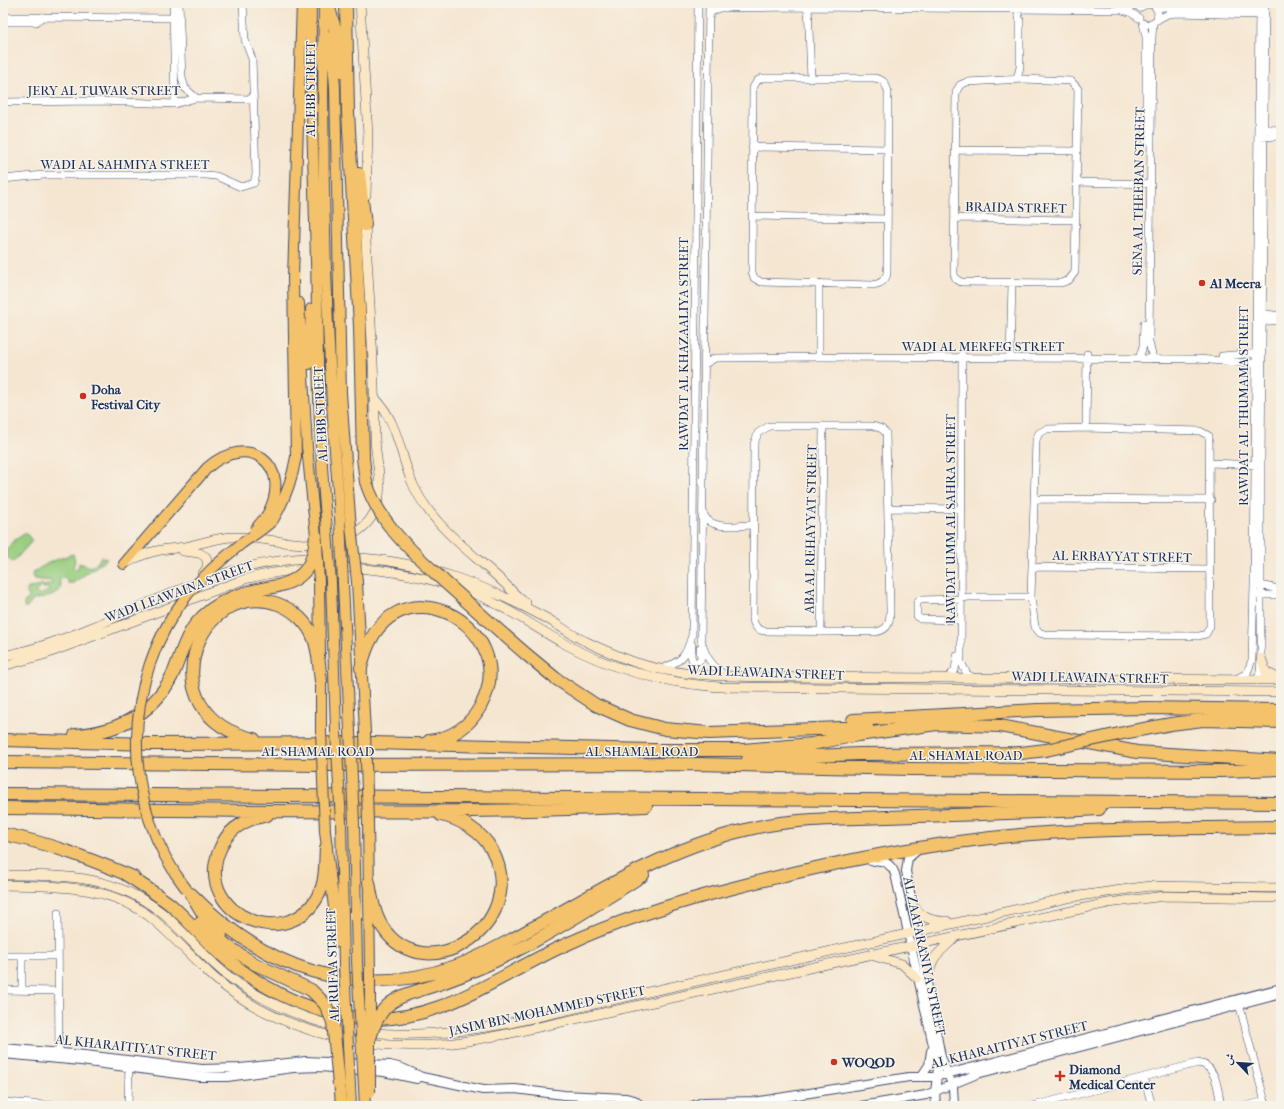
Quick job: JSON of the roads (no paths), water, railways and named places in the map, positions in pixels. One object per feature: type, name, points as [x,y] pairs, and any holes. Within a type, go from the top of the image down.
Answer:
[{"type":"highway","points":[[346,3],[348,112],[357,264],[363,458],[366,482],[377,511],[396,535],[526,654],[575,692],[596,705],[630,720],[685,732],[709,733],[762,730],[813,723],[909,716],[1037,710],[1155,708],[1281,710]]},
{"type":"highway","points":[[327,5],[335,29],[348,112]]},
{"type":"highway","points":[[348,89],[352,110],[365,225]]},
{"type":"highway","points":[[23,740],[104,731],[117,727],[139,716],[164,691],[175,669],[187,638],[205,615],[233,597],[252,591],[278,586],[295,580],[309,566],[314,551],[316,536]]},
{"type":"highway","points":[[285,744],[234,734],[221,727],[209,716],[196,695],[193,677],[193,659],[200,638],[216,617],[234,606],[255,601],[276,603],[298,615],[311,633],[316,647],[321,681]]},
{"type":"highway","points":[[361,668],[367,644],[376,629],[390,617],[404,610],[424,606],[444,611],[459,619],[478,637],[486,654],[489,673],[487,693],[478,711],[465,726],[449,736],[410,744]]},
{"type":"highway","points":[[710,765],[747,759],[770,758],[900,753],[1021,753],[1046,750],[1128,732],[1203,720],[1281,722]]},
{"type":"highway","points":[[762,730],[779,731],[944,724],[1000,726],[1158,754],[1281,761]]},
{"type":"highway","points":[[3,740],[151,744],[410,744],[432,746],[652,750],[743,750],[812,744],[858,735],[944,724]]},
{"type":"highway","name":"AL SHAMAL ROAD","points":[[3,762],[320,765],[710,765],[910,769],[1189,771],[1281,769]]},
{"type":"highway","points":[[3,794],[692,798],[1198,804],[1281,803]]},
{"type":"highway","points":[[3,808],[428,812],[518,811],[646,806],[692,798]]},
{"type":"highway","points":[[189,892],[242,939],[292,965],[333,976],[352,979],[400,979],[434,973],[479,956],[631,873],[724,835],[758,827],[796,821],[1048,812],[1198,804]]},
{"type":"highway","points":[[289,811],[247,820],[232,830],[222,844],[215,863],[216,880],[220,891],[231,908],[244,918],[264,924],[282,924],[300,916],[314,903],[322,886],[325,875],[326,848]]},
{"type":"highway","points":[[369,882],[376,913],[383,927],[397,942],[415,951],[433,953],[452,950],[470,941],[486,926],[496,909],[500,894],[500,873],[494,855],[486,841],[473,829],[445,816],[428,812]]},
{"type":"highway","points":[[125,874],[170,904],[231,962],[265,986],[298,1002],[330,1013],[372,1019],[408,1016],[442,1007],[556,949],[603,928],[671,905],[767,880],[869,856],[926,846],[1050,833],[1281,827]]},
{"type":"highway","points":[[3,834],[70,851],[147,883],[170,896],[220,940],[256,962],[311,990],[325,1004],[333,1022],[339,1084]]},
{"type":"highway","points":[[370,1038],[373,1026],[382,1010],[396,999],[480,970],[541,938],[672,855]]},
{"type":"main road","points":[[256,962],[230,942],[202,914],[189,892],[176,875],[158,842],[144,801],[136,753],[139,701],[152,660],[174,616],[188,594],[205,575],[247,540],[265,528],[287,493],[293,476],[296,457],[293,278],[302,3]]},
{"type":"main road","name":"AL EBB STREET","points":[[311,3],[311,121],[321,462],[331,582],[340,822]]},
{"type":"main road","points":[[124,564],[151,552],[170,550],[220,538],[233,537],[324,544],[346,538],[360,529],[374,513],[379,495],[365,225],[367,216],[366,190],[368,135],[360,3]]},
{"type":"main road","points":[[327,5],[335,87],[342,427],[356,582],[365,732],[370,971],[369,1106]]},
{"type":"main road","name":"AL EBB STREET","points":[[327,5],[323,129],[325,236],[332,413],[340,518],[354,822]]},
{"type":"main road","points":[[304,398],[309,382],[311,298],[316,260]]},
{"type":"main road","points":[[293,278],[300,310],[307,447],[319,582],[321,730],[326,848],[338,947],[344,964]]},
{"type":"main road","points":[[375,398],[393,424],[411,480],[432,515],[476,560],[502,580],[514,595],[546,618]]},
{"type":"main road","points":[[124,564],[207,468],[224,455],[239,452],[253,454],[265,460],[271,467],[276,489],[270,518]]},
{"type":"main road","points":[[170,550],[199,553],[206,556],[208,562],[206,569],[191,586]]},
{"type":"main road","name":"WADI LEAWAINA STREET","points":[[3,656],[49,643],[224,574],[283,561],[334,557],[384,560],[413,564],[470,583],[546,618],[584,641],[634,662],[660,669],[698,675],[1257,681],[1281,680]]},
{"type":"main road","name":"WADI LEAWAINA STREET","points":[[3,666],[43,655],[245,579],[296,570],[360,568],[412,576],[476,595],[509,611],[563,643],[593,658],[633,673],[679,683],[719,686],[1281,692]]},
{"type":"main road","points":[[1261,658],[1266,672],[1281,680]]},
{"type":"main road","points":[[1138,690],[1151,688],[1247,687],[1257,681]]},
{"type":"main road","name":"AL RUFAA STREET","points":[[340,822],[350,1106]]},
{"type":"main road","name":"AL RUFAA STREET","points":[[354,822],[357,962],[365,1106]]},
{"type":"main road","name":"JASIM BIN MOHAMMED STREET","points":[[3,875],[77,876],[126,891],[159,911],[220,969],[238,983],[265,999],[295,1013],[328,1025],[354,1031],[389,1035],[437,1034],[510,1023],[917,931]]},
{"type":"main road","name":"JASIM BIN MOHAMMED STREET","points":[[3,885],[73,887],[92,890],[124,902],[152,918],[210,975],[246,1001],[279,1018],[316,1032],[378,1045],[432,1045],[469,1041],[920,944]]},
{"type":"main road","points":[[917,931],[1072,897],[1136,887],[1165,885],[1281,888]]},
{"type":"main road","points":[[920,944],[1089,907],[1137,899],[1165,896],[1281,898]]},
{"type":"main road","points":[[912,905],[922,915],[933,920],[966,920]]},
{"type":"main road","points":[[928,980],[930,964],[934,957],[956,936]]},
{"type":"main road","points":[[870,955],[902,964],[917,978]]},
{"type":"main road","points":[[339,1084],[341,1106]]},
{"type":"street","points":[[173,3],[175,104]]},
{"type":"street","points":[[179,3],[182,78],[185,88],[196,98]]},
{"type":"street","name":"WADI AL SAHMIYA STREET","points":[[3,179],[44,175],[206,175],[216,176],[236,186],[246,187],[254,183],[256,178],[252,59],[245,40],[242,3]]},
{"type":"street","name":"RAWDAT AL KHAZAALIYA STREET","points":[[660,669],[676,663],[683,658],[688,650],[692,635],[698,3]]},
{"type":"street","name":"RAWDAT AL KHAZAALIYA STREET","points":[[709,3],[704,514],[701,633],[702,644],[706,656],[717,669],[726,676]]},
{"type":"street","points":[[715,3],[723,5],[807,4],[1134,7],[1148,4],[1156,7],[1262,9]]},
{"type":"street","points":[[816,3],[871,5]]},
{"type":"street","points":[[709,18],[712,12],[720,8],[807,4]]},
{"type":"street","points":[[807,4],[811,79]]},
{"type":"street","points":[[1020,79],[1021,6]]},
{"type":"street","points":[[1057,6],[1122,10],[1133,14],[1141,20],[1155,21],[1172,13],[1212,9]]},
{"type":"street","points":[[1141,20],[1138,13],[1143,6]]},
{"type":"street","points":[[1155,21],[1158,12],[1156,7]]},
{"type":"street","name":"RAWDAT AL THUMAMA STREET","points":[[1234,680],[1245,675],[1250,667],[1254,595],[1258,585],[1262,9]]},
{"type":"street","points":[[9,16],[173,18]]},
{"type":"street","points":[[3,22],[36,22],[42,17]]},
{"type":"street","name":"SENA AL THEEBAN STREET","points":[[1141,20],[1146,37],[1149,342],[1152,357]]},
{"type":"street","name":"SENA AL THEEBAN STREET","points":[[1139,357],[1144,341],[1152,34],[1155,21]]},
{"type":"street","points":[[762,78],[811,79],[874,78],[884,82],[888,92],[886,219],[887,273],[883,281],[872,285],[761,282],[756,280],[752,272],[753,88],[757,81],[762,78]]},
{"type":"street","points":[[1020,79],[1068,81],[1076,84],[1078,89],[1075,268],[1072,277],[1061,283],[967,283],[956,279],[954,274],[956,150],[955,96],[960,86],[971,81],[1020,79]]},
{"type":"street","name":"JERY AL TUWAR STREET","points":[[3,102],[102,101],[175,104],[196,98],[253,99]]},
{"type":"street","points":[[1261,133],[1281,130]]},
{"type":"street","points":[[1261,133],[1281,136]]},
{"type":"street","points":[[752,147],[887,149]]},
{"type":"street","points":[[956,150],[1077,151]]},
{"type":"street","points":[[1077,182],[1147,184]]},
{"type":"street","points":[[752,216],[886,219]]},
{"type":"street","name":"BRAIDA STREET","points":[[955,218],[1076,220]]},
{"type":"street","points":[[819,283],[819,355]]},
{"type":"street","points":[[1010,356],[1012,284]]},
{"type":"street","points":[[1260,314],[1281,316]]},
{"type":"street","points":[[1259,322],[1281,320]]},
{"type":"street","name":"WADI AL MERFEG STREET","points":[[706,348],[717,355],[1152,357],[1219,356],[1259,353]]},
{"type":"street","name":"WADI AL MERFEG STREET","points":[[705,364],[716,358],[819,355]]},
{"type":"street","name":"RAWDAT UMM AL SAHRA STREET","points":[[961,356],[961,662],[967,674],[974,678]]},
{"type":"street","points":[[1086,428],[1087,356]]},
{"type":"street","name":"WADI AL MERFEG STREET","points":[[1152,357],[1259,364]]},
{"type":"street","points":[[769,426],[873,426],[885,431],[888,440],[889,508],[890,608],[887,627],[875,632],[821,632],[760,631],[755,626],[753,619],[754,444],[758,433],[769,426]]},
{"type":"street","name":"ABA AL REHAYYAT STREET","points":[[821,632],[823,427]]},
{"type":"street","points":[[1086,428],[1203,432],[1210,439],[1210,626],[1206,634],[1199,636],[1043,634],[1037,630],[1033,623],[1031,597],[1036,440],[1039,433],[1047,429],[1086,428]]},
{"type":"street","points":[[1210,461],[1258,462]]},
{"type":"street","points":[[1034,499],[1211,500]]},
{"type":"street","points":[[889,508],[960,509]]},
{"type":"street","points":[[704,514],[710,522],[718,525],[753,525]]},
{"type":"street","points":[[703,537],[711,528],[718,525]]},
{"type":"street","name":"AL ERBAYYAT STREET","points":[[1033,567],[1210,569]]},
{"type":"street","points":[[1254,595],[1274,595],[1280,591],[1274,588],[1258,585]]},
{"type":"street","name":"RAWDAT AL THUMAMA STREET","points":[[1257,681],[1260,672],[1261,658],[1262,595],[1258,585]]},
{"type":"street","points":[[958,620],[920,619],[917,616],[918,603],[920,600],[1031,597]]},
{"type":"street","name":"RAWDAT UMM AL SAHRA STREET","points":[[948,678],[955,670],[957,662],[960,599]]},
{"type":"street","points":[[692,635],[691,660],[696,663],[702,659],[700,645],[701,633]]},
{"type":"street","name":"AL ZAAFARANIYA STREET","points":[[926,846],[913,852],[906,864],[912,905],[928,980],[941,1057],[952,1084],[954,1106]]},
{"type":"street","name":"AL ZAAFARANIYA STREET","points":[[767,880],[796,877],[874,860],[884,861],[892,868],[895,874],[938,1076],[935,1092],[936,1106]]},
{"type":"street","points":[[58,913],[60,1055]]},
{"type":"street","points":[[3,956],[58,956]]},
{"type":"street","points":[[22,956],[22,990]]},
{"type":"street","name":"AL KHARAITIYAT STREET","points":[[861,1106],[935,1092],[985,1072],[1238,1002],[1281,988]]},
{"type":"street","points":[[3,990],[59,991]]},
{"type":"street","name":"AL KHARAITIYAT STREET","points":[[692,1106],[703,1102],[769,1103],[909,1077],[938,1076],[948,1072],[963,1071],[1238,1002],[1281,994]]},
{"type":"street","points":[[1238,1002],[1265,1103],[1246,1106]]},
{"type":"street","points":[[921,1077],[929,1065],[932,1044]]},
{"type":"street","name":"AL KHARAITIYAT STREET","points":[[3,1048],[129,1064],[187,1075],[213,1077],[240,1076],[293,1068],[333,1068],[398,1074],[481,1094],[516,1093],[564,1098],[618,1101],[633,1106]]},
{"type":"street","name":"AL KHARAITIYAT STREET","points":[[3,1054],[60,1055]]},
{"type":"street","name":"AL KHARAITIYAT STREET","points":[[129,1064],[202,1069],[240,1068],[274,1063],[316,1060],[390,1065],[402,1068],[422,1077],[482,1090],[515,1089],[564,1095],[625,1098],[642,1106]]},
{"type":"street","points":[[128,1106],[129,1064]]},
{"type":"street","points":[[1033,1106],[1057,1103],[1144,1077],[1194,1064],[1204,1064],[1213,1074],[1221,1106]]},
{"type":"street","points":[[1144,1077],[1152,1106]]},
{"type":"street","points":[[3,1102],[62,1106]]},
{"type":"place","name":"Al Meera","points":[[1202,283]]},
{"type":"place","name":"Doha Festival City","points":[[83,396]]},
{"type":"place","name":"WOQOD","points":[[834,1062]]},
{"type":"place","name":"Diamond Medical Center","points":[[1060,1076]]}]
